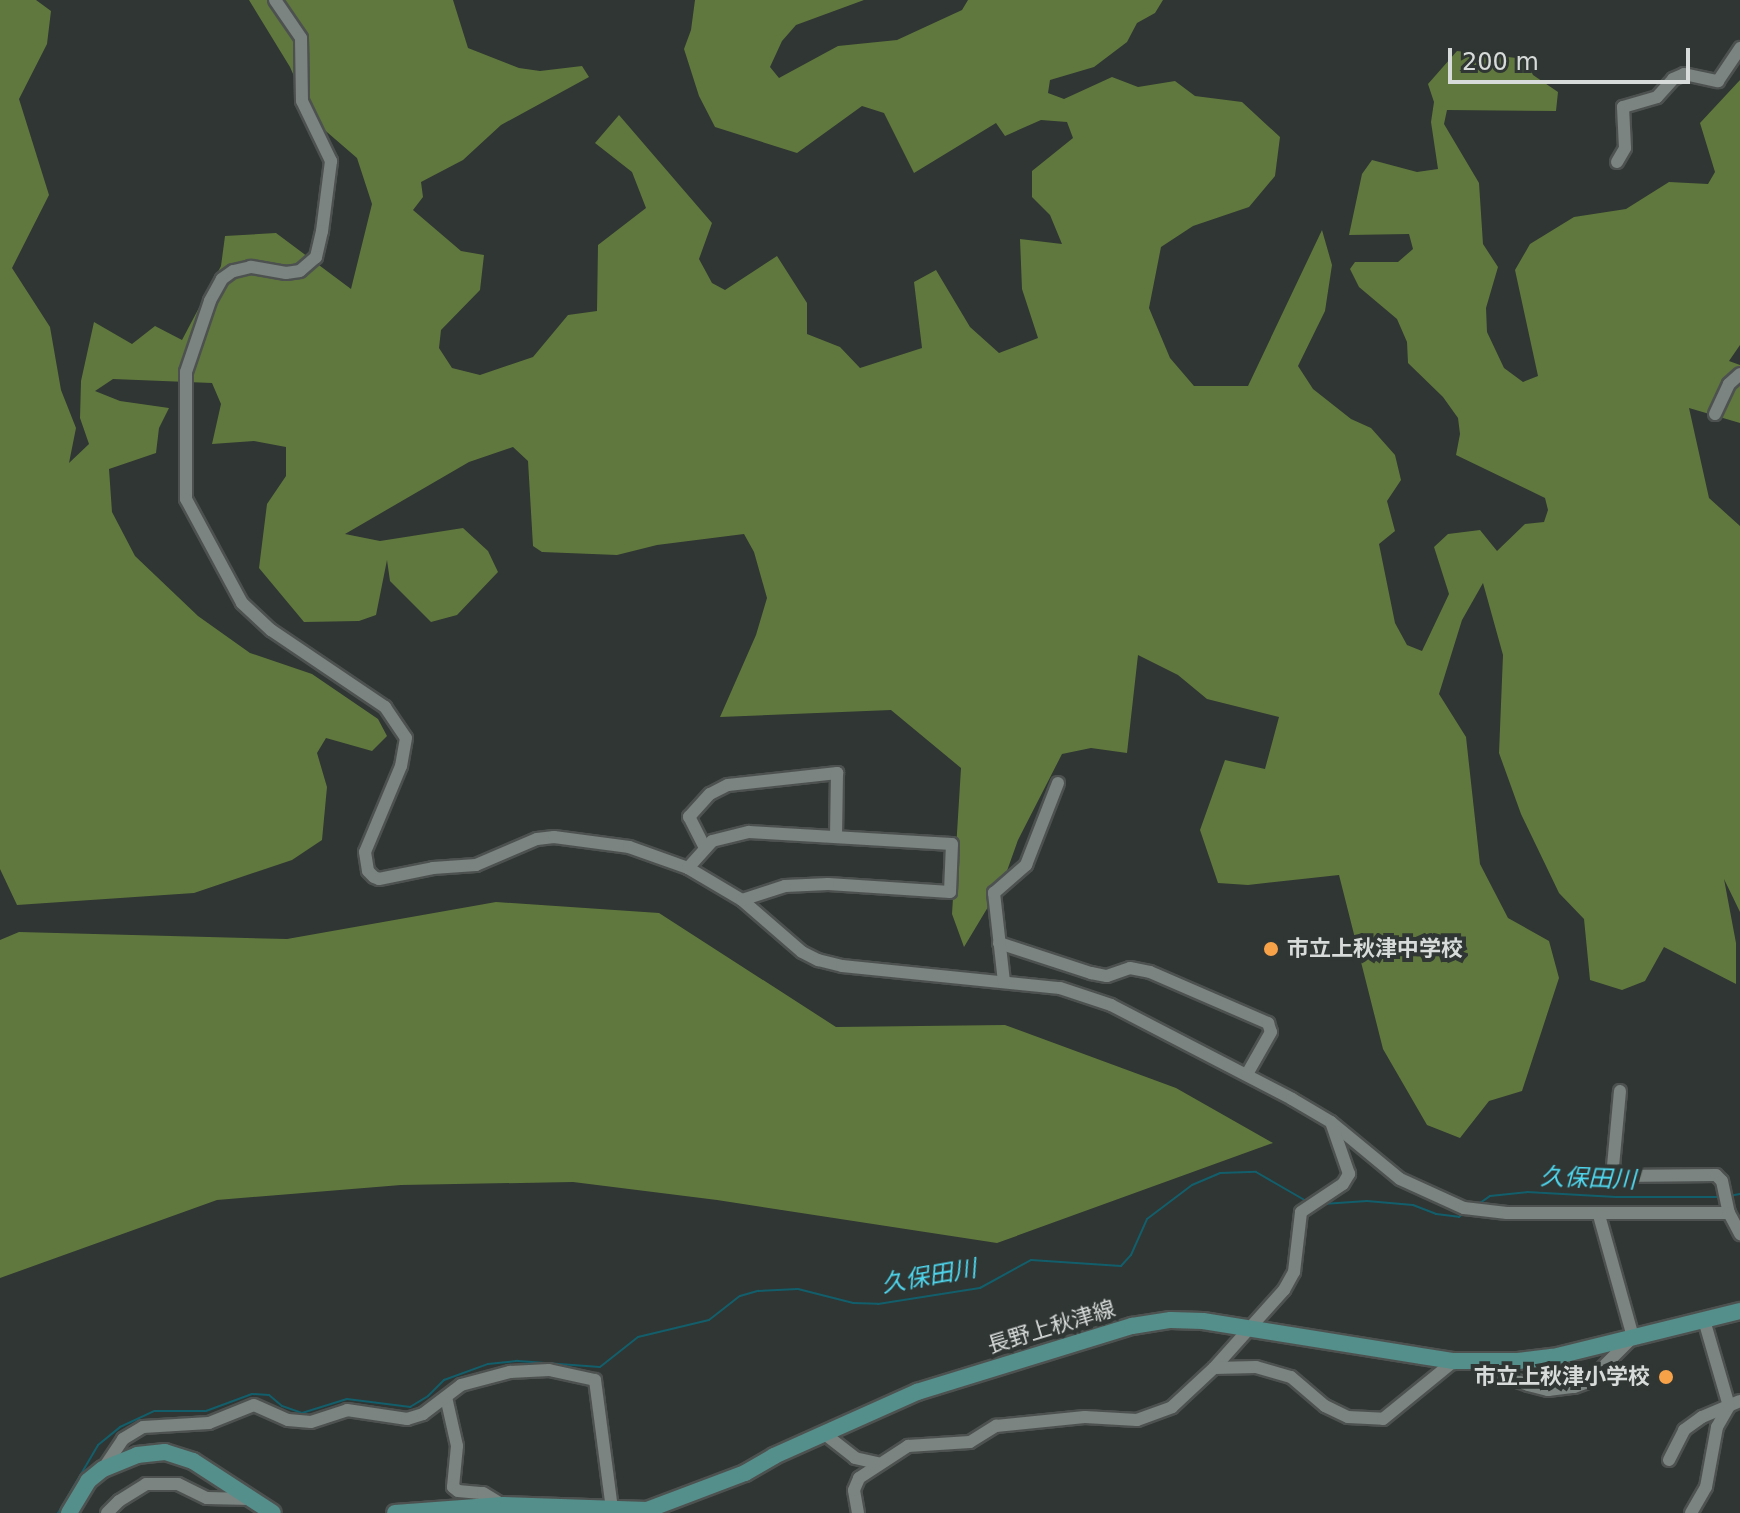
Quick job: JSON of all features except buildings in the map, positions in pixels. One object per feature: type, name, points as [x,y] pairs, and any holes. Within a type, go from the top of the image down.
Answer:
[{"type":"main road","name":"長野上秋津線","points":[[395,1513],[503,1505],[647,1510],[684,1499],[917,1392],[1132,1326],[1171,1320],[1250,1327],[1454,1361],[1482,1362],[1553,1357],[1740,1311]]},
{"type":"main road","points":[[69,1513],[88,1481],[103,1469],[137,1455],[165,1452],[193,1461],[273,1513]]},
{"type":"street","points":[[275,0],[301,38],[302,101],[331,161],[322,231],[316,257],[300,271],[286,273],[251,267],[233,271],[222,279],[210,301],[186,372],[186,499],[194,520],[242,603],[271,630],[385,707],[406,738],[401,766],[365,852],[368,871],[374,877],[476,865],[537,839],[554,837],[629,847],[688,868],[742,900],[802,952],[818,960],[842,966],[1004,982],[1083,994],[1247,1074],[1331,1122],[1400,1179],[1464,1208],[1599,1215],[1729,1213]]},
{"type":"street","points":[[1617,162],[1625,148],[1623,107],[1657,97],[1673,79],[1684,74],[1718,81],[1740,48]]},
{"type":"street","points":[[1715,414],[1729,384],[1740,374]]},
{"type":"street","points":[[704,846],[689,817],[710,794],[728,785],[837,773],[836,836]]},
{"type":"street","points":[[1004,982],[994,893],[1026,865],[1058,783]]},
{"type":"street","points":[[688,868],[704,846],[729,835],[749,832],[952,844],[950,892],[828,884],[785,886],[742,900]]},
{"type":"street","points":[[999,943],[1091,973],[1107,976],[1130,968],[1150,972],[1268,1023],[1271,1032],[1247,1074]]},
{"type":"street","points":[[1620,1091],[1613,1167],[1620,1176],[1716,1175],[1722,1181],[1729,1213],[1740,1234]]},
{"type":"street","points":[[858,1513],[854,1490],[859,1478],[877,1463],[921,1443],[970,1442],[996,1426],[1085,1417],[1137,1420],[1172,1407],[1214,1368],[1284,1290],[1294,1272],[1301,1212],[1343,1184],[1349,1174],[1331,1122]]},
{"type":"street","points":[[1482,1362],[1498,1374],[1528,1385],[1548,1390],[1574,1387],[1588,1382],[1633,1337],[1599,1215]]},
{"type":"street","points":[[1704,1320],[1735,1403]]},
{"type":"street","points":[[1214,1368],[1256,1367],[1291,1377],[1325,1406],[1348,1417],[1383,1419],[1454,1361]]},
{"type":"street","points":[[103,1469],[123,1439],[143,1427],[209,1423],[254,1405],[288,1420],[311,1422],[347,1410],[407,1419],[423,1414],[461,1385],[510,1372],[549,1370],[595,1380],[612,1510]]},
{"type":"street","points":[[446,1397],[457,1446],[453,1487],[458,1491],[483,1493],[503,1505]]},
{"type":"street","points":[[1669,1460],[1684,1430],[1702,1417],[1735,1403]]},
{"type":"street","points":[[1691,1513],[1706,1487],[1717,1427],[1735,1403]]},
{"type":"street","points":[[826,1435],[855,1458],[877,1463]]},
{"type":"street","points":[[107,1513],[119,1501],[146,1484],[178,1484],[207,1498],[253,1499]]},
{"type":"green space","points":[[0,0],[36,0],[51,11],[47,44],[19,99],[49,195],[12,268],[50,327],[61,390],[76,428],[69,463],[89,444],[80,418],[81,381],[94,322],[132,344],[155,326],[182,340],[221,266],[225,236],[276,233],[351,289],[372,204],[357,158],[313,120],[290,67],[249,0],[453,0],[468,48],[519,68],[540,71],[582,66],[589,77],[501,125],[463,160],[421,182],[423,197],[413,210],[461,251],[484,255],[480,290],[441,330],[439,348],[452,368],[480,375],[533,357],[568,315],[597,311],[598,245],[646,208],[632,172],[595,143],[619,115],[712,223],[699,259],[712,283],[725,290],[777,256],[807,303],[807,334],[840,347],[860,368],[922,348],[914,282],[936,270],[970,327],[999,353],[1038,338],[1022,289],[1020,239],[1062,244],[1050,215],[1032,197],[1032,171],[1073,138],[1067,122],[1041,120],[1005,136],[996,123],[914,173],[884,113],[862,106],[797,153],[715,127],[699,96],[684,49],[691,30],[695,0],[864,0],[796,25],[782,41],[770,67],[779,78],[838,46],[897,40],[962,10],[968,0],[1163,0],[1155,13],[1137,23],[1127,42],[1094,67],[1050,80],[1048,93],[1064,99],[1112,77],[1138,87],[1175,81],[1195,96],[1242,102],[1280,137],[1275,176],[1249,207],[1193,226],[1161,247],[1149,308],[1170,358],[1194,386],[1248,386],[1322,230],[1332,265],[1325,311],[1298,366],[1313,389],[1351,419],[1371,428],[1395,455],[1401,480],[1387,501],[1395,531],[1379,544],[1395,623],[1407,645],[1422,651],[1449,594],[1434,547],[1448,534],[1480,530],[1497,551],[1525,524],[1544,522],[1548,510],[1545,498],[1456,455],[1460,434],[1458,418],[1443,397],[1408,363],[1407,342],[1397,319],[1359,287],[1350,269],[1355,262],[1398,262],[1413,249],[1409,234],[1349,235],[1362,174],[1372,160],[1417,172],[1438,169],[1431,122],[1434,102],[1428,84],[1457,51],[1525,59],[1533,75],[1558,92],[1556,111],[1447,110],[1444,124],[1479,183],[1483,244],[1498,267],[1486,308],[1487,332],[1504,368],[1523,382],[1538,376],[1515,270],[1530,244],[1574,217],[1626,209],[1669,182],[1708,184],[1715,172],[1700,123],[1740,80],[1740,345],[1729,361],[1740,365],[1740,423],[1689,408],[1709,498],[1740,526],[1740,912],[1724,879],[1736,943],[1736,984],[1664,947],[1645,981],[1622,990],[1590,980],[1584,919],[1559,893],[1521,814],[1499,753],[1503,655],[1483,583],[1462,620],[1439,694],[1466,737],[1480,864],[1508,918],[1549,941],[1559,978],[1522,1091],[1489,1101],[1460,1138],[1427,1125],[1383,1049],[1339,875],[1248,885],[1218,883],[1200,830],[1225,760],[1265,769],[1279,717],[1207,699],[1178,675],[1138,655],[1127,753],[1091,748],[1062,754],[1018,840],[1003,882],[964,947],[952,914],[961,768],[891,710],[720,717],[756,635],[767,598],[754,552],[744,534],[657,545],[617,555],[542,552],[533,546],[528,461],[513,447],[469,462],[345,534],[380,541],[463,528],[488,551],[498,572],[457,615],[431,622],[390,581],[387,560],[376,615],[359,621],[304,622],[259,568],[267,504],[286,476],[286,447],[254,441],[212,444],[221,404],[212,383],[113,379],[95,391],[120,401],[169,408],[159,428],[156,453],[109,469],[112,512],[135,556],[198,616],[250,653],[312,674],[378,719],[387,736],[372,751],[326,738],[317,753],[327,787],[322,840],[292,860],[194,893],[17,905],[0,869]]},
{"type":"green space","points":[[496,902],[659,913],[836,1027],[1005,1025],[1176,1088],[1273,1143],[997,1243],[717,1200],[573,1182],[401,1185],[217,1200],[0,1278],[0,940],[19,932],[287,939]]},
{"type":"waterway","name":"久保田川","points":[[58,1513],[98,1445],[120,1427],[155,1411],[206,1411],[252,1394],[269,1395],[282,1406],[302,1413],[347,1399],[410,1407],[428,1396],[444,1380],[488,1364],[518,1361],[600,1367],[638,1337],[709,1320],[740,1296],[758,1291],[798,1289],[853,1303],[878,1304],[980,1288],[1031,1260],[1121,1266],[1131,1255],[1147,1219],[1192,1185],[1220,1173],[1256,1172],[1308,1202]]},
{"type":"waterway","name":"久保田川","points":[[1480,1203],[1490,1196],[1527,1192],[1616,1197],[1719,1197]]},
{"type":"waterway","name":"久保田川","points":[[1729,1196],[1740,1194]]},
{"type":"waterway","name":"久保田川","points":[[1323,1204],[1367,1201],[1413,1205],[1436,1214],[1459,1217],[1464,1213]]},
{"type":"place","name":"市立上秋津中学校","points":[[1271,949]]},
{"type":"place","name":"市立上秋津小学校","points":[[1666,1377]]}]
